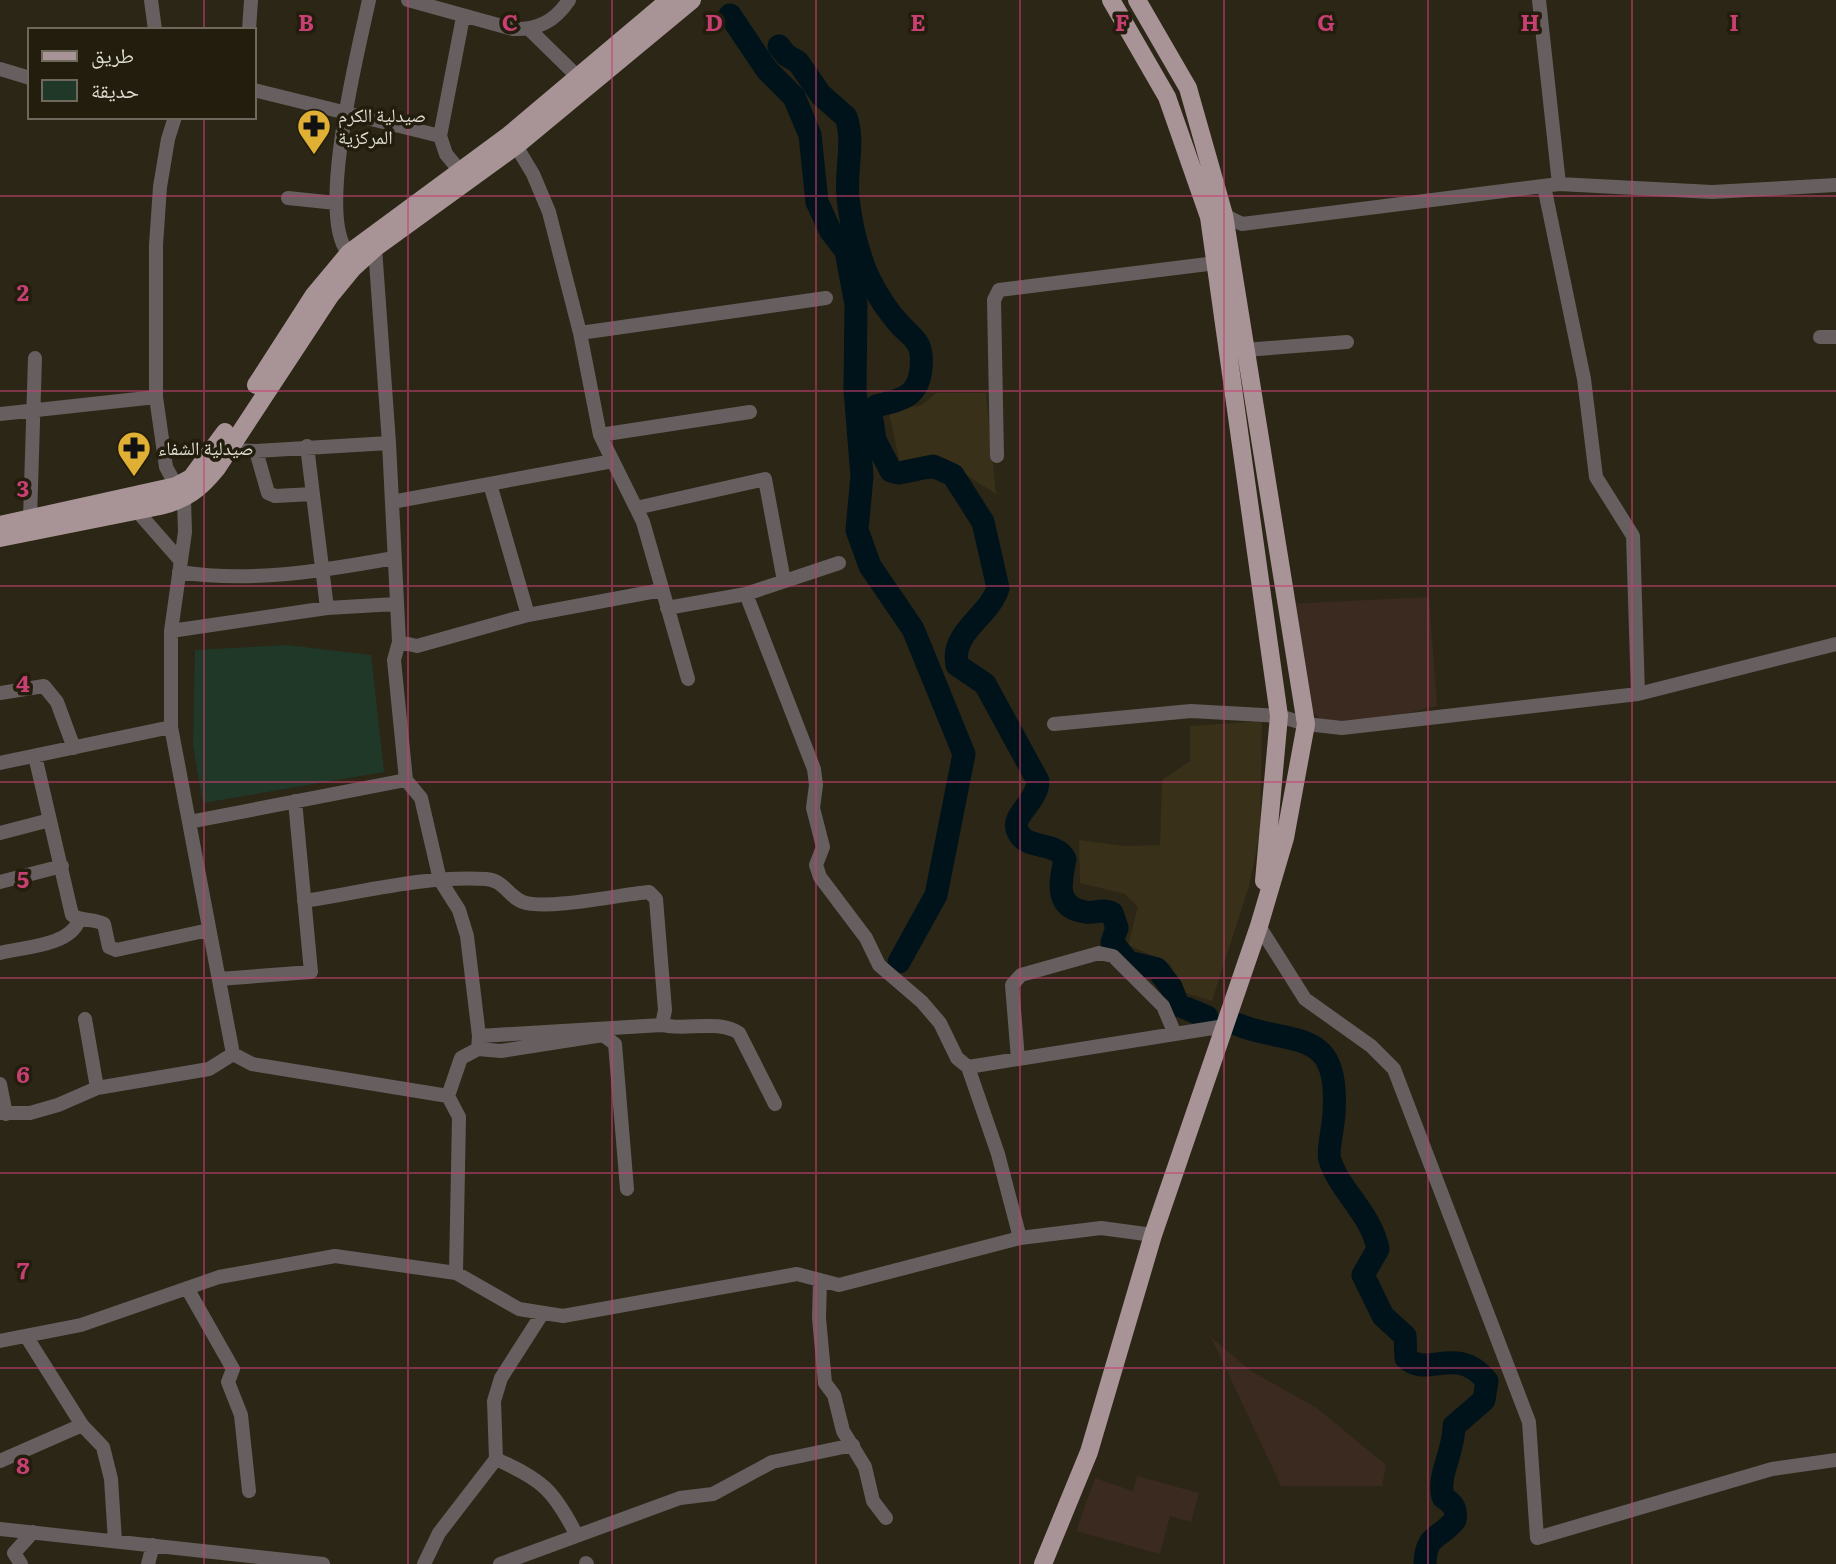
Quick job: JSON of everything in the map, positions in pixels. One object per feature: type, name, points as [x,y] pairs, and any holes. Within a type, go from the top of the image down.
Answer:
[{"type":"main road","points":[[0,538],[136,510],[206,481],[330,296],[370,243],[459,170],[513,140],[578,77],[669,0]]},
{"type":"main road","points":[[0,525],[180,493],[208,458],[314,295],[349,253],[370,243],[513,140],[692,0]]},
{"type":"main road","points":[[1111,0],[1167,97],[1216,216]]},
{"type":"main road","points":[[1043,1564],[1089,1452],[1153,1235],[1259,926],[1285,838],[1306,724],[1245,350],[1188,88],[1137,0]]},
{"type":"main road","points":[[1219,239],[1216,264],[1279,716],[1259,926]]},
{"type":"street","points":[[151,0],[155,28]]},
{"type":"street","points":[[249,28],[251,0]]},
{"type":"street","points":[[349,253],[342,246],[338,234],[336,203],[346,112],[369,0]]},
{"type":"street","points":[[408,0],[463,17],[513,29],[530,30],[552,19],[569,0]]},
{"type":"street","points":[[1539,0],[1552,185],[1584,379],[1596,477],[1633,536],[1638,694]]},
{"type":"street","points":[[459,170],[446,154],[440,136],[463,17]]},
{"type":"street","points":[[530,30],[578,77]]},
{"type":"street","points":[[0,69],[28,77]]},
{"type":"street","points":[[256,90],[440,136]]},
{"type":"street","points":[[174,119],[160,187],[156,397],[166,467],[180,493],[185,532],[171,631],[171,727],[233,1054]]},
{"type":"street","points":[[513,140],[549,212],[580,333],[600,435],[636,508],[688,679]]},
{"type":"street","points":[[1216,216],[1242,224],[1552,185],[1712,192],[1836,185]]},
{"type":"street","points":[[288,198],[336,203]]},
{"type":"street","points":[[1219,239],[1242,224]]},
{"type":"street","points":[[370,243],[389,443],[399,642],[394,660],[406,780],[421,798],[440,880],[459,910],[467,936],[478,1043]]},
{"type":"street","points":[[998,456],[993,300],[999,290],[1216,264]]},
{"type":"street","points":[[580,333],[826,298]]},
{"type":"street","points":[[1820,337],[1836,337]]},
{"type":"street","points":[[1245,350],[1347,342]]},
{"type":"street","points":[[30,519],[34,358]]},
{"type":"street","points":[[0,414],[156,397]]},
{"type":"street","points":[[600,435],[750,412]]},
{"type":"street","points":[[228,450],[256,451],[389,443]]},
{"type":"street","points":[[307,446],[327,608]]},
{"type":"street","points":[[256,451],[268,493],[275,496],[313,494]]},
{"type":"street","points":[[392,502],[613,461]]},
{"type":"street","points":[[636,508],[765,479],[784,581]]},
{"type":"street","points":[[490,484],[528,615]]},
{"type":"street","points":[[136,510],[179,566],[254,578],[323,571],[394,558]]},
{"type":"street","points":[[667,608],[746,594],[839,563]]},
{"type":"street","points":[[399,642],[418,646],[528,615],[662,590]]},
{"type":"street","points":[[746,594],[814,769],[817,785],[813,808],[822,847],[816,865],[820,877],[866,938],[878,965],[922,1002],[940,1023],[957,1058],[968,1067],[998,1154],[1020,1238]]},
{"type":"street","points":[[171,631],[327,608],[396,604]]},
{"type":"street","points":[[1054,724],[1191,711],[1279,716],[1306,724],[1342,728],[1638,694],[1836,644]]},
{"type":"street","points":[[0,693],[44,686],[57,702],[74,748]]},
{"type":"street","points":[[0,763],[171,727]]},
{"type":"street","points":[[35,756],[72,915],[79,920],[96,920],[104,924],[109,947],[116,950],[209,930]]},
{"type":"street","points":[[189,822],[406,780]]},
{"type":"street","points":[[219,979],[311,972],[295,802]]},
{"type":"street","points":[[0,833],[50,820]]},
{"type":"street","points":[[0,882],[62,866]]},
{"type":"street","points":[[304,901],[440,880],[488,878],[503,884],[516,898],[527,903],[556,903],[649,892],[656,899],[665,1010],[662,1025]]},
{"type":"street","points":[[0,953],[63,938],[76,929],[79,920]]},
{"type":"street","points":[[1259,926],[1305,999],[1371,1046],[1394,1069],[1530,1422],[1537,1538],[1772,1469],[1836,1460]]},
{"type":"street","points":[[1018,1059],[1012,985],[1021,975],[1099,953],[1114,956],[1163,1006],[1175,1034]]},
{"type":"street","points":[[85,1019],[97,1088]]},
{"type":"street","points":[[456,1273],[459,1117],[448,1096],[461,1058],[478,1043],[662,1025],[674,1028],[730,1027],[739,1033],[775,1104]]},
{"type":"street","points":[[968,1067],[1225,1026]]},
{"type":"street","points":[[478,1043],[501,1051],[603,1035],[611,1038],[615,1044],[627,1189]]},
{"type":"street","points":[[233,1054],[252,1064],[448,1096]]},
{"type":"street","points":[[0,1084],[3,1114],[30,1113],[58,1105],[97,1088],[209,1069],[233,1054]]},
{"type":"street","points":[[0,1341],[81,1325],[219,1277],[335,1256],[456,1273],[519,1309],[542,1314],[581,1313],[797,1274],[839,1285],[1020,1238],[1101,1228],[1153,1235]]},
{"type":"street","points":[[820,1280],[819,1318],[825,1383],[834,1395],[843,1432],[865,1467],[873,1501],[886,1518]]},
{"type":"street","points":[[187,1288],[233,1369],[228,1382],[241,1415],[248,1491]]},
{"type":"street","points":[[424,1564],[439,1533],[496,1459],[494,1401],[501,1378],[542,1314]]},
{"type":"street","points":[[26,1336],[82,1425],[103,1447],[111,1479],[115,1541]]},
{"type":"street","points":[[0,1461],[82,1425]]},
{"type":"street","points":[[500,1564],[680,1498],[713,1494],[772,1462],[853,1445]]},
{"type":"street","points":[[496,1459],[535,1476],[560,1504],[576,1534]]},
{"type":"street","points":[[0,1529],[323,1564]]},
{"type":"street","points":[[21,1564],[14,1553],[33,1532]]},
{"type":"street","points":[[148,1564],[153,1545]]},
{"type":"shaded area","points":[[936,393],[986,393],[996,494],[936,456],[900,464],[889,412],[922,405]]},
{"type":"shaded area","points":[[1429,597],[1437,706],[1383,719],[1323,722],[1302,700],[1286,604]]},
{"type":"shaded area","points":[[1262,721],[1260,834],[1249,886],[1212,1001],[1186,993],[1169,963],[1128,945],[1138,907],[1125,894],[1080,883],[1079,840],[1124,846],[1160,845],[1162,780],[1190,761],[1190,726]]},
{"type":"shaded area","points":[[1211,1337],[1251,1371],[1317,1408],[1386,1465],[1382,1486],[1281,1486]]},
{"type":"shaded area","points":[[1137,1476],[1199,1493],[1191,1522],[1170,1516],[1160,1554],[1076,1531],[1095,1478],[1133,1491]]},
{"type":"green space","points":[[287,645],[371,655],[384,772],[203,803],[193,746],[195,650]]},
{"type":"waterway","points":[[730,15],[767,70],[794,97],[810,135],[817,202],[830,230],[846,251],[856,304],[855,390],[862,476],[857,530],[870,566],[913,629],[964,754],[936,895],[899,962]]},
{"type":"waterway","points":[[779,46],[786,55],[798,62],[821,95],[846,117],[850,136],[848,197],[860,256],[882,301],[915,340],[920,351],[921,369],[912,392],[900,399],[876,406],[871,413],[875,440],[891,471],[899,473],[933,466],[953,475],[983,522],[998,588],[994,598],[959,643],[957,665],[985,684],[1038,781],[1034,795],[1018,818],[1017,829],[1026,841],[1054,849],[1065,859],[1061,884],[1068,905],[1085,912],[1112,913],[1117,928],[1112,942],[1128,962],[1157,969],[1171,987],[1178,1005],[1207,1017]]},
{"type":"waterway","points":[[1236,1024],[1294,1039],[1321,1052],[1329,1065],[1334,1085],[1330,1160],[1374,1236],[1378,1249],[1363,1275],[1383,1316],[1405,1336],[1406,1358],[1424,1365],[1464,1364],[1476,1370],[1487,1381],[1484,1400],[1454,1426],[1442,1489],[1443,1497],[1455,1509],[1455,1520],[1431,1542],[1425,1564]]},
{"type":"place","name":"صيدلية الكرم المركزية","points":[[314,156]]},
{"type":"place","name":"صيدلية الشفاء","points":[[134,478]]}]
